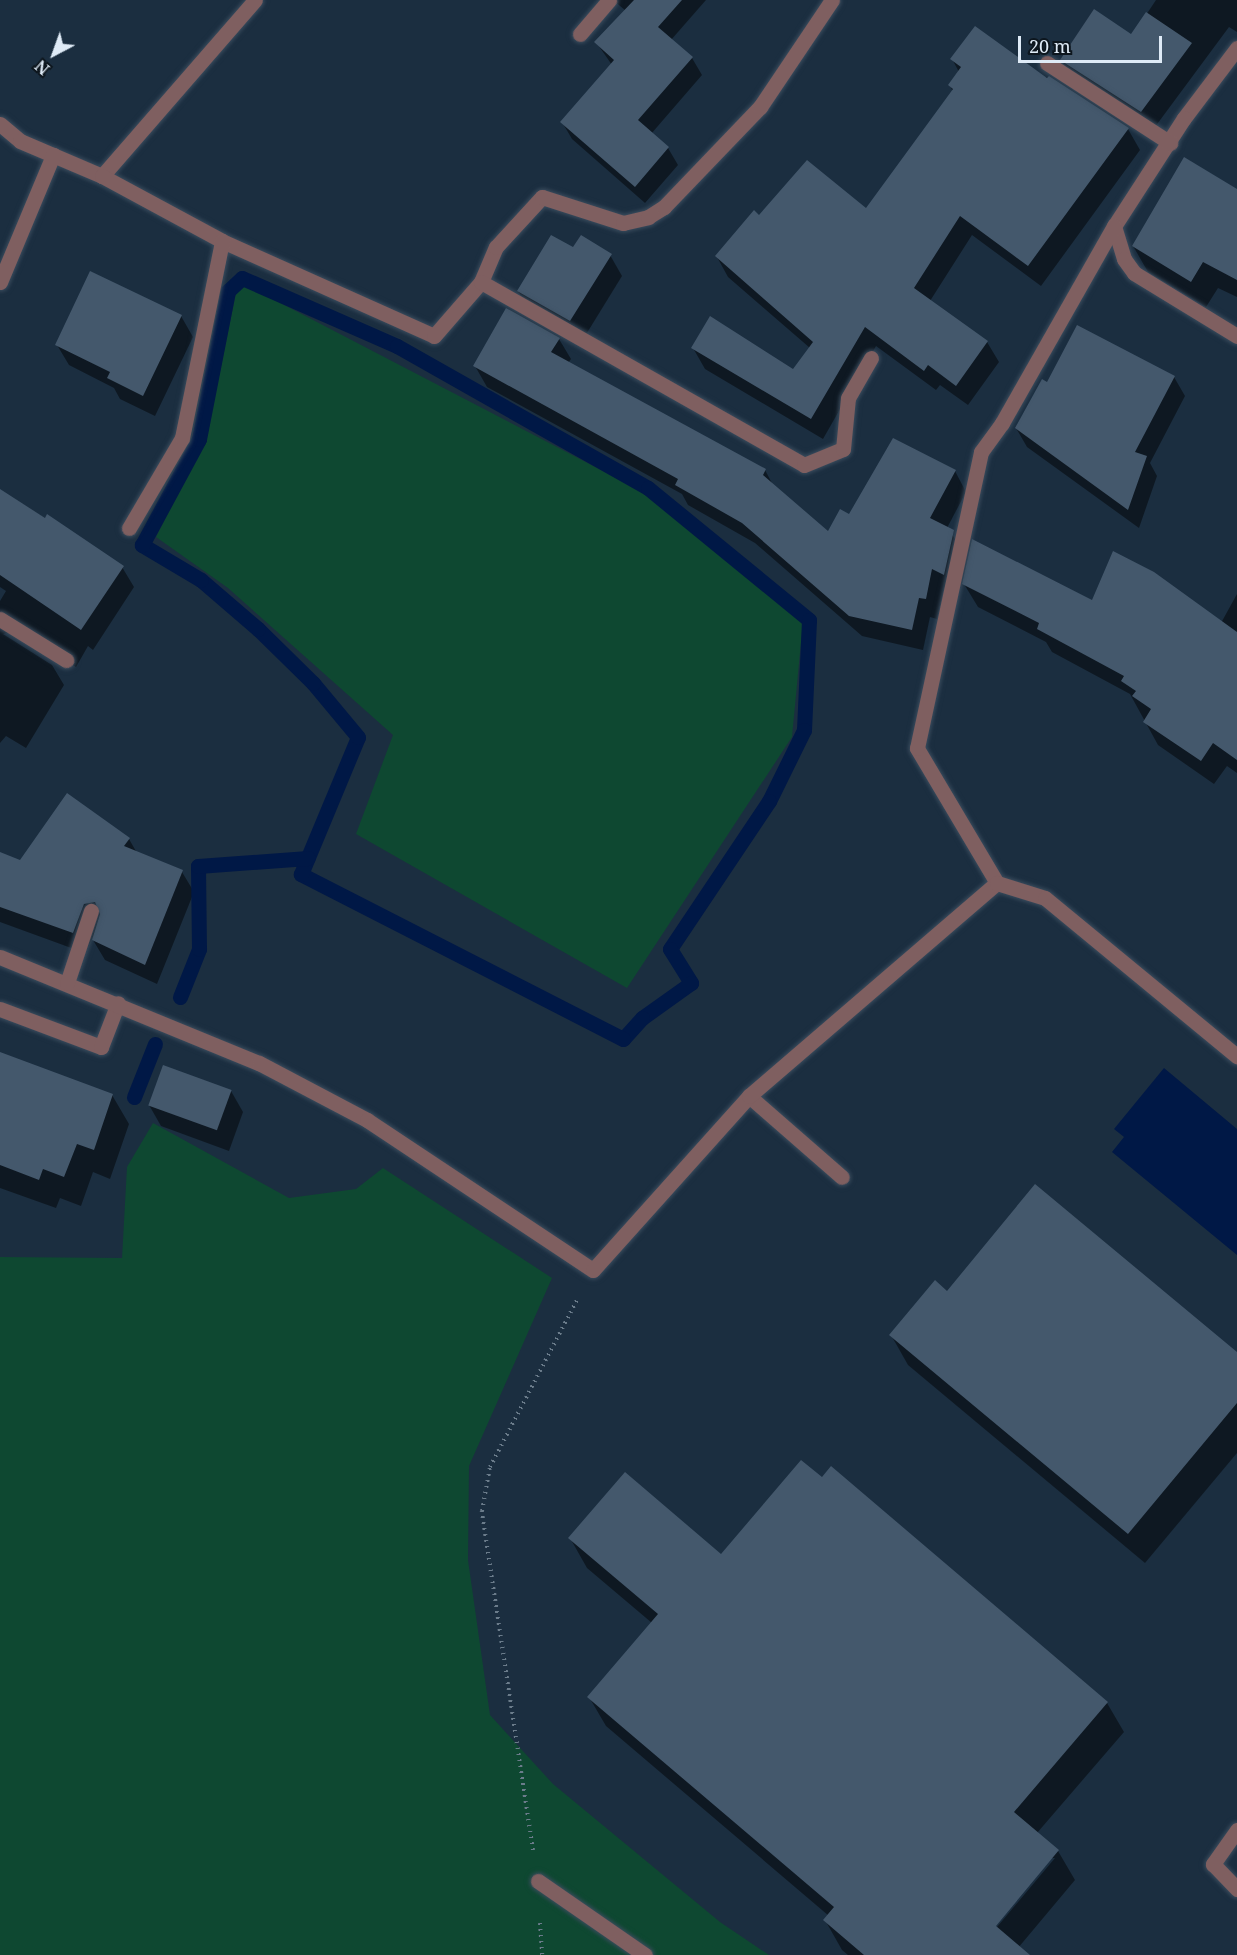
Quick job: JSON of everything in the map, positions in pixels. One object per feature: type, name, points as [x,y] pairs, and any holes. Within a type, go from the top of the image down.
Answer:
[{"type":"street","points":[[102,176],[255,0]]},
{"type":"street","points":[[580,34],[609,0]]},
{"type":"street","points":[[0,124],[20,141],[102,176],[222,241],[434,336],[481,282],[495,248],[542,198],[623,223],[648,217],[664,207],[760,107],[832,0]]},
{"type":"street","points":[[1237,48],[1114,226],[1002,423],[981,452],[917,748],[997,883],[1045,898],[1237,1056]]},
{"type":"street","points":[[1047,63],[1170,144]]},
{"type":"street","points":[[0,282],[53,155]]},
{"type":"street","points":[[1114,226],[1124,259],[1134,273],[1237,336]]},
{"type":"street","points":[[129,528],[182,438],[222,241]]},
{"type":"street","points":[[481,282],[804,465],[843,449],[848,398],[871,358]]},
{"type":"street","points":[[0,619],[66,660]]},
{"type":"street","points":[[0,957],[259,1062],[368,1120],[592,1270],[749,1096],[997,883]]},
{"type":"street","points":[[67,983],[90,911]]},
{"type":"street","points":[[0,1009],[101,1047],[118,1003]]},
{"type":"street","points":[[749,1096],[842,1177]]},
{"type":"street","points":[[1237,1830],[1213,1864],[1237,1889]]},
{"type":"street","points":[[538,1881],[645,1955]]},
{"type":"path","points":[[542,1955],[538,1881],[482,1511],[490,1467],[592,1270]]},
{"type":"green space","points":[[246,285],[645,493],[803,621],[792,737],[627,988],[356,834],[393,735],[228,588],[156,537],[207,435],[236,293]]},
{"type":"green space","points":[[153,1123],[289,1198],[356,1189],[383,1168],[552,1278],[469,1466],[468,1560],[490,1715],[553,1784],[720,1922],[769,1955],[0,1955],[0,1257],[122,1258],[127,1167]]},
{"type":"water","points":[[1164,1068],[1237,1129],[1237,1255],[1112,1152],[1124,1137],[1114,1129]]},
{"type":"building","points":[[634,0],[682,0],[658,27],[693,57],[638,120],[669,147],[635,187],[560,122],[614,60],[594,42]]},
{"type":"building","points":[[1094,9],[1131,34],[1146,12],[1192,43],[1141,112],[1060,60]]},
{"type":"building","points":[[975,26],[1047,78],[1049,76],[1129,128],[1028,266],[960,216],[914,288],[988,341],[956,386],[928,365],[924,371],[865,327],[811,419],[691,348],[710,316],[793,369],[813,342],[715,256],[754,210],[759,215],[807,160],[866,208],[953,89],[948,85],[961,67],[950,59]]},
{"type":"building","points":[[1184,157],[1237,189],[1237,280],[1203,262],[1191,282],[1132,246]]},
{"type":"building","points":[[551,235],[573,247],[581,235],[612,254],[570,321],[517,291]]},
{"type":"building","points":[[90,271],[182,315],[143,396],[107,378],[110,372],[55,345]]},
{"type":"building","points":[[506,308],[560,338],[551,352],[766,469],[763,475],[828,531],[840,509],[849,514],[893,438],[956,470],[930,518],[954,530],[944,575],[932,569],[926,599],[919,598],[912,630],[849,616],[742,523],[675,485],[678,479],[473,366]]},
{"type":"building","points":[[1077,325],[1175,376],[1135,452],[1147,456],[1128,510],[1015,428],[1042,379],[1047,382]]},
{"type":"building","points":[[0,489],[45,518],[47,514],[124,566],[81,630],[0,575]]},
{"type":"building","points":[[972,539],[1092,600],[1113,551],[1154,572],[1237,632],[1237,760],[1213,743],[1201,761],[1143,722],[1151,709],[1132,696],[1136,691],[1121,681],[1124,676],[1037,629],[1039,623],[962,584]]},
{"type":"building","points":[[67,793],[130,838],[124,846],[183,870],[145,965],[92,940],[100,914],[95,902],[84,904],[73,933],[0,907],[0,852],[20,860]]},
{"type":"building","points":[[0,1052],[113,1094],[94,1150],[77,1144],[64,1177],[43,1169],[39,1180],[0,1165]]},
{"type":"building","points":[[163,1065],[232,1090],[217,1130],[148,1105]]},
{"type":"building","points":[[1035,1184],[1237,1352],[1237,1403],[1128,1534],[889,1335],[935,1280],[947,1291]]},
{"type":"building","points":[[801,1460],[822,1477],[831,1466],[1108,1702],[1014,1812],[1059,1850],[996,1926],[1030,1955],[864,1955],[823,1920],[834,1907],[587,1697],[658,1614],[568,1538],[625,1472],[721,1554]]},
{"type":"waterway","points":[[242,278],[397,346],[648,488],[809,620],[804,730],[769,801],[670,949],[691,983],[642,1018],[623,1039],[301,874],[358,737],[313,683],[258,629],[201,580],[142,545],[199,439],[228,291],[242,278]]},
{"type":"waterway","points":[[180,997],[199,949],[198,866],[308,858]]},
{"type":"waterway","points":[[134,1097],[155,1044]]}]
